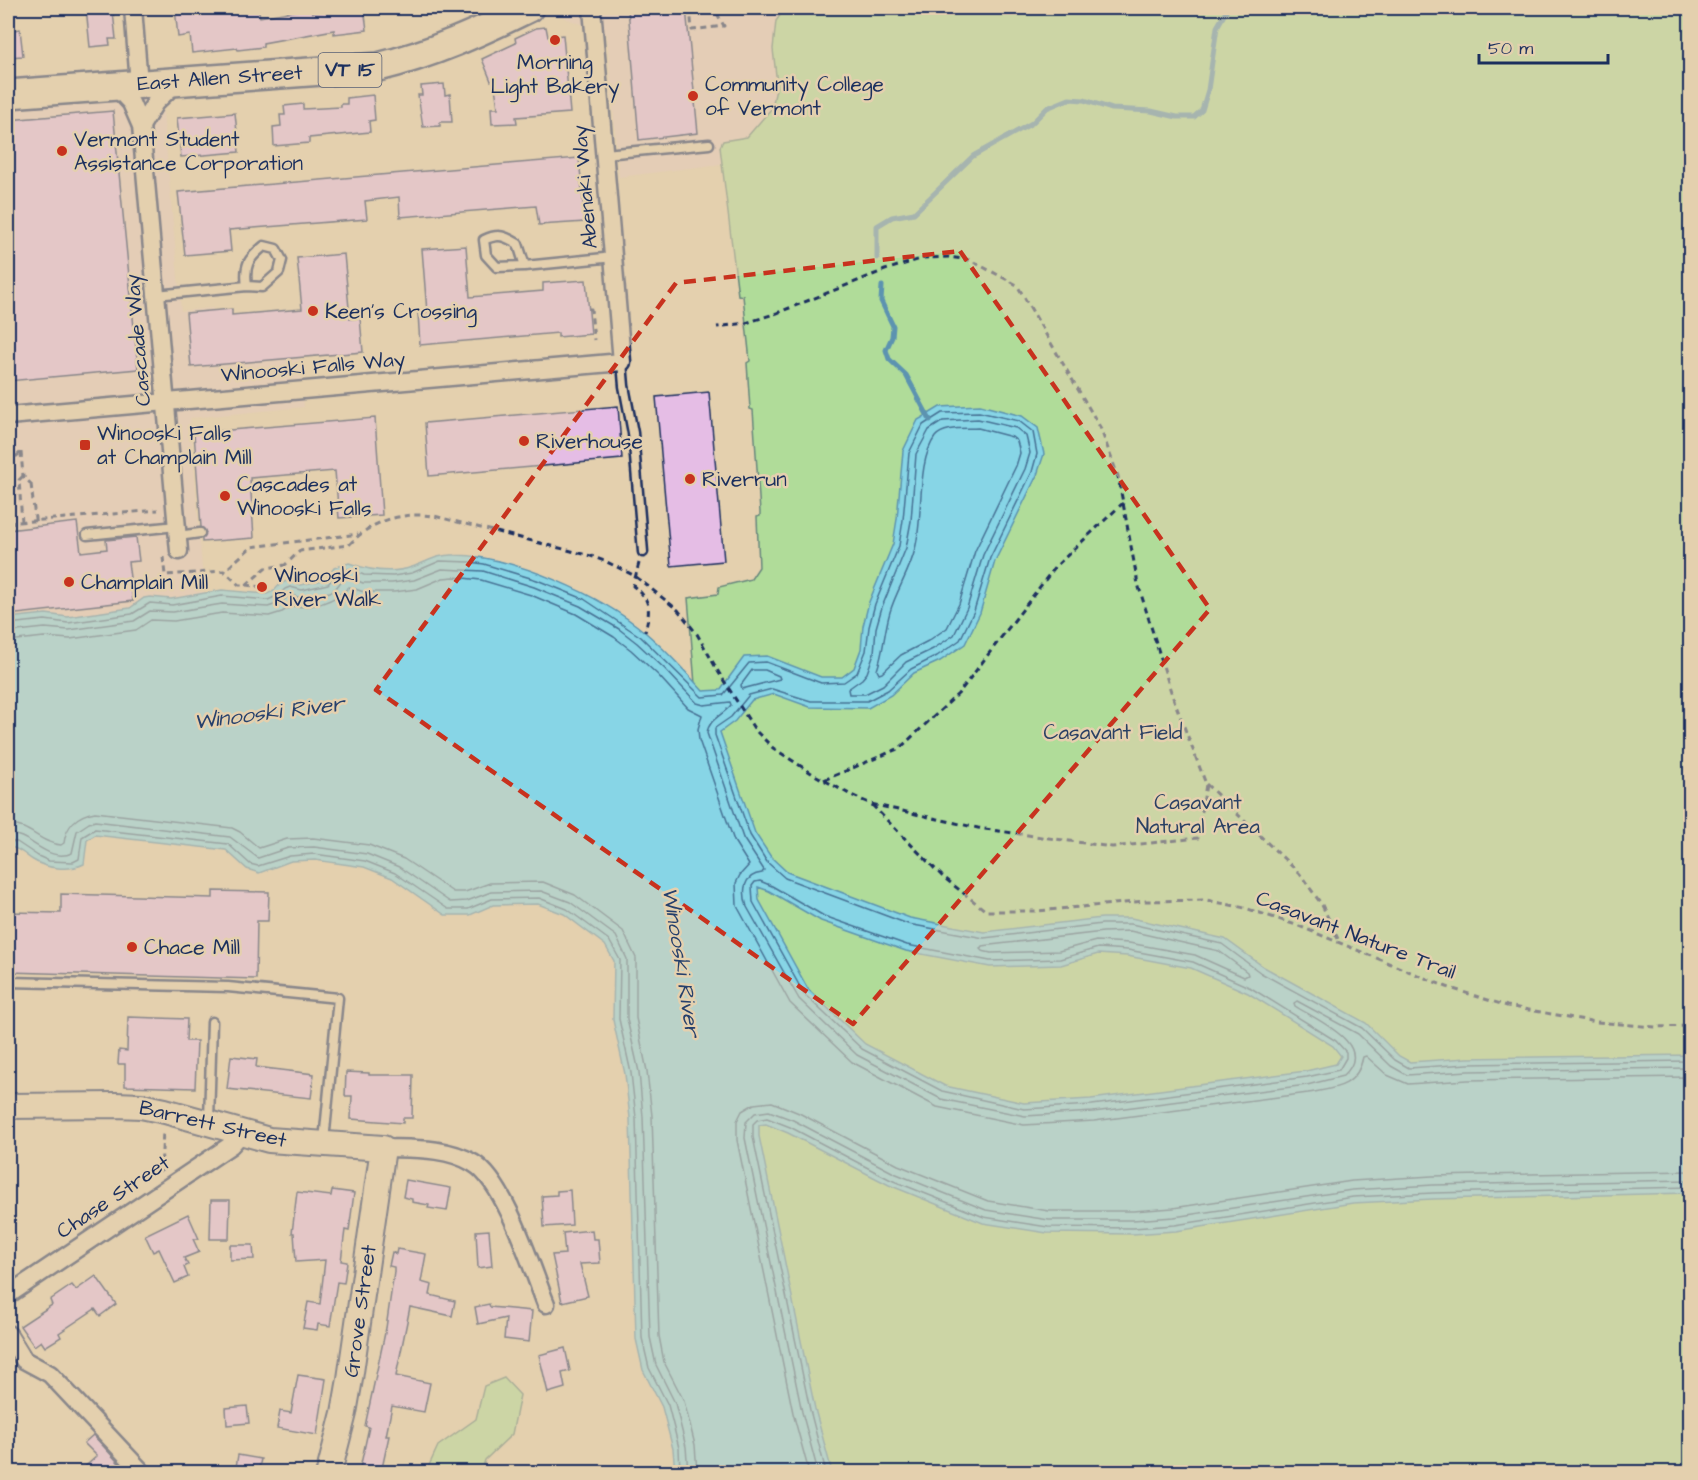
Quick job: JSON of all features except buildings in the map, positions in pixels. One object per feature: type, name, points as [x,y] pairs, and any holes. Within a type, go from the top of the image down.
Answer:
[{"type":"main road","name":"East Allen Street","points":[[8,94],[378,67],[456,42],[529,8]]},
{"type":"street","points":[[127,85],[132,8]]},
{"type":"street","name":"Abenaki Way","points":[[592,8],[622,362]]},
{"type":"street","points":[[141,126],[155,103],[178,81]]},
{"type":"street","name":"Cascade Way","points":[[127,85],[131,103],[141,126],[178,538]]},
{"type":"street","name":"Winooski Falls Way","points":[[8,416],[622,362]]},
{"type":"street","name":"Barrett Street","points":[[8,1106],[141,1106],[269,1140],[383,1148]]},
{"type":"street","name":"Chase Street","points":[[8,1295],[231,1144],[242,1133]]},
{"type":"street","points":[[383,1148],[428,1150],[453,1154],[472,1162],[485,1172],[504,1202],[546,1304]]},
{"type":"street","name":"Grove Street","points":[[329,1473],[343,1421],[350,1379],[383,1148]]},
{"type":"street","points":[[8,1334],[24,1360],[50,1374],[142,1473]]},
{"type":"lane","points":[[605,154],[709,144]]},
{"type":"lane","points":[[525,266],[518,244],[495,235],[484,240],[486,255],[497,267],[525,266],[614,257]]},
{"type":"lane","points":[[156,295],[262,286],[279,273],[282,260],[276,249],[264,246],[251,257],[245,272],[247,286]]},
{"type":"lane","points":[[622,362],[633,433],[643,552]]},
{"type":"lane","points":[[87,535],[178,538],[200,533]]},
{"type":"lane","points":[[8,982],[228,987],[338,998],[324,1144]]},
{"type":"lane","points":[[209,1124],[212,1022]]},
{"type":"path","points":[[690,8],[692,30],[724,26],[714,8]]},
{"type":"path","points":[[717,327],[746,323],[777,313],[885,270],[924,258],[949,257],[970,260],[1017,285],[1100,427],[1118,476],[1138,584],[1172,695],[1206,784],[1300,874],[1322,905],[1339,942]]},
{"type":"path","points":[[589,309],[591,309],[594,340]]},
{"type":"path","points":[[8,464],[21,452],[23,476],[31,484],[36,527]]},
{"type":"path","points":[[22,522],[19,480],[23,476]]},
{"type":"path","points":[[824,780],[900,748],[958,694],[1055,567],[1124,503]]},
{"type":"path","points":[[8,524],[158,510]]},
{"type":"path","points":[[246,585],[266,568],[285,565],[300,551],[350,545],[360,533],[375,524],[397,517],[423,514],[434,516],[591,556],[622,568],[635,576],[659,593],[691,624],[755,730],[773,748],[824,780],[871,804],[978,828],[1112,847],[1198,837],[1206,784]]},
{"type":"path","points":[[229,567],[251,547],[360,533]]},
{"type":"path","points":[[165,575],[224,571],[239,585],[262,587]]},
{"type":"path","points":[[635,576],[633,586],[643,593],[648,606],[649,616],[645,632]]},
{"type":"path","name":"Casavant Nature Trail","points":[[871,804],[942,876],[986,911],[1037,911],[1146,901],[1206,900],[1245,908],[1339,942],[1447,987],[1507,1006],[1596,1022],[1655,1027],[1690,1026]]},
{"type":"path","points":[[161,1173],[164,1122]]},
{"type":"highlighted area","points":[[960,251],[1210,609],[853,1024],[376,690],[676,283]]},
{"type":"shaded area","name":"Community College of Vermont","points":[[558,8],[785,8],[776,21],[773,49],[777,84],[772,108],[747,137],[720,147],[721,164],[619,177],[607,34],[565,18]]},
{"type":"shaded area","points":[[159,69],[181,311],[213,308],[215,339],[297,332],[304,407],[190,418],[204,593],[171,599],[144,598],[131,608],[68,617],[46,614],[8,618],[8,77]]},
{"type":"green space","name":"Casavant Natural Area","points":[[785,8],[1690,8],[1690,1472],[787,1472],[732,1140],[688,598],[718,594],[719,587],[751,579],[759,567],[757,517],[760,516],[760,512],[753,410],[750,409],[747,363],[750,361],[743,296],[738,295],[720,147],[723,141],[747,137],[772,108],[777,84],[773,49],[776,21]]},
{"type":"green space","points":[[504,1378],[520,1395],[512,1434],[485,1460],[481,1472],[426,1472],[438,1446],[476,1419],[484,1386]]},
{"type":"water","name":"Winooski River","points":[[980,405],[1022,416],[1038,428],[1044,454],[1037,475],[995,561],[980,613],[965,644],[940,661],[914,673],[891,695],[868,708],[810,707],[774,694],[752,700],[735,721],[720,732],[755,833],[771,857],[787,872],[910,918],[984,932],[1102,918],[1131,918],[1225,939],[1264,967],[1366,1023],[1399,1056],[1410,1062],[1467,1058],[1690,1055],[1690,1193],[1353,1203],[1176,1231],[1133,1234],[1047,1233],[983,1223],[889,1185],[788,1133],[766,1124],[759,1125],[759,1136],[815,1409],[832,1472],[675,1472],[673,1449],[662,1407],[643,1370],[636,1339],[630,1118],[625,1074],[613,1020],[614,961],[605,945],[564,914],[538,904],[493,905],[470,915],[445,915],[392,878],[364,867],[315,860],[291,861],[259,873],[247,869],[226,850],[95,835],[87,840],[84,864],[72,868],[58,868],[39,863],[18,850],[8,847],[8,618],[46,614],[68,617],[130,608],[144,598],[171,599],[222,590],[267,594],[274,591],[281,583],[291,580],[301,585],[326,579],[334,568],[349,563],[364,568],[388,571],[412,567],[438,557],[455,555],[503,562],[529,570],[605,605],[646,633],[703,691],[720,690],[744,657],[767,656],[821,677],[842,677],[854,668],[861,649],[863,626],[869,602],[893,544],[903,451],[918,420],[940,407]],"holes":[[[758,887],[821,921],[906,951],[990,967],[1061,965],[1098,954],[1127,956],[1191,968],[1248,993],[1333,1046],[1341,1056],[1336,1064],[1306,1071],[1091,1099],[1024,1103],[945,1086],[865,1044],[808,989],[759,900]]]},
{"type":"waterway","points":[[877,258],[877,226],[892,217],[914,213],[973,156],[1032,123],[1047,108],[1069,99],[1084,100],[1112,109],[1194,117],[1202,110],[1208,90],[1217,27],[1228,8]]},
{"type":"waterway","points":[[882,286],[881,301],[893,326],[892,337],[886,350],[889,359],[906,375],[930,420]]},
{"type":"place","name":"Morning Light Bakery","points":[[555,40]]},
{"type":"place","name":"Community College of Vermont","points":[[693,96]]},
{"type":"place","name":"Vermont Student Assistance Corporation","points":[[62,151]]},
{"type":"place","name":"Keen's Crossing","points":[[313,311]]},
{"type":"place","name":"Riverhouse","points":[[524,441]]},
{"type":"place","name":"Winooski Falls at Champlain Mill","points":[[85,445]]},
{"type":"place","name":"Riverrun","points":[[690,479]]},
{"type":"place","name":"Cascades at Winooski Falls","points":[[225,496]]},
{"type":"place","name":"Champlain Mill","points":[[69,582]]},
{"type":"place","name":"Winooski River Walk","points":[[262,587]]},
{"type":"place","name":"Chace Mill","points":[[132,947]]},
{"type":"park label","name":"Casavant Field","points":[[1113,732]]}]
